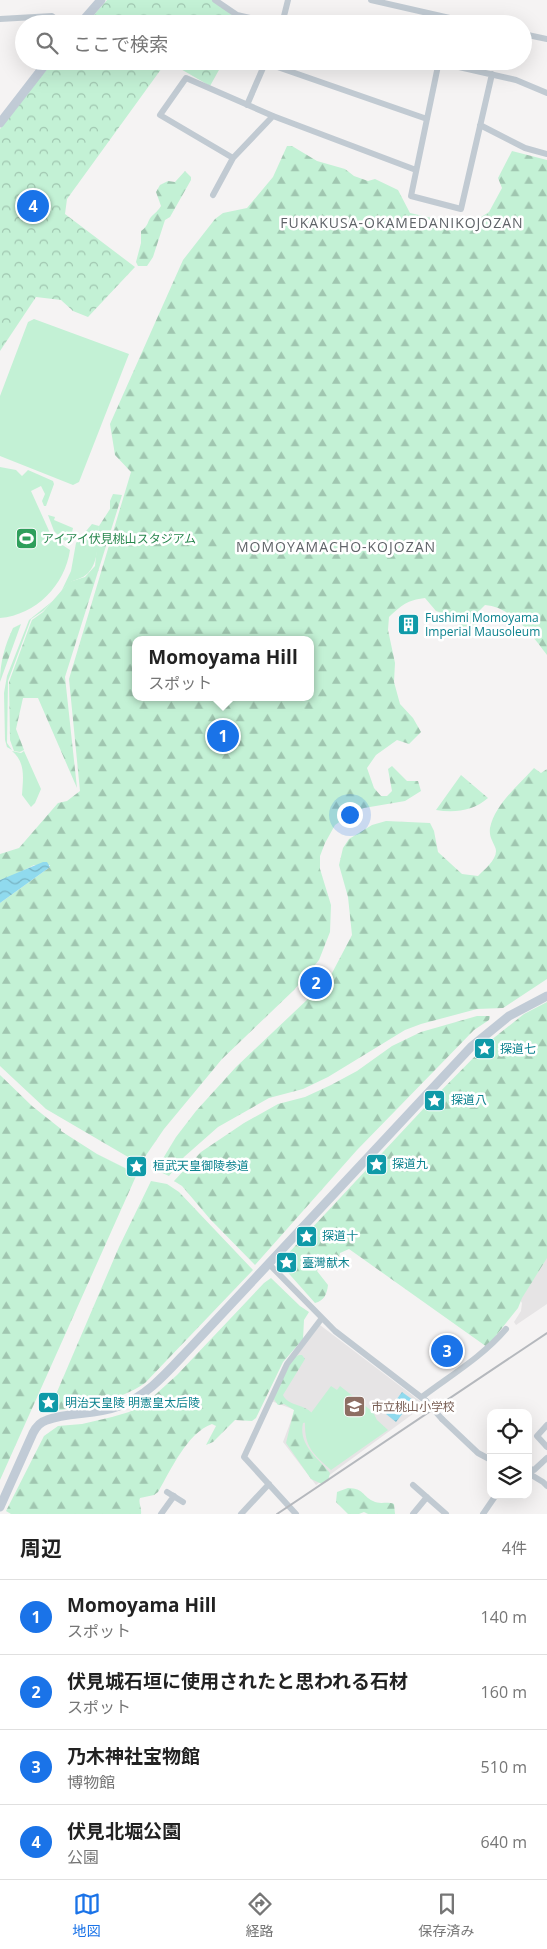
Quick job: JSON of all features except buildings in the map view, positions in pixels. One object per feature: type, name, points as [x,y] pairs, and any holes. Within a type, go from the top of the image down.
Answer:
[{"type":"street","points":[[88,15],[101,0]]},
{"type":"street","points":[[215,0],[237,15]]},
{"type":"street","points":[[284,15],[288,0]]},
{"type":"street","points":[[371,0],[427,15]]},
{"type":"street","points":[[0,20],[15,19]]},
{"type":"street","points":[[532,36],[547,39]]},
{"type":"street","points":[[0,123],[41,70]]},
{"type":"street","points":[[247,105],[262,70]]},
{"type":"street","points":[[289,70],[427,119]]},
{"type":"street","points":[[436,70],[411,196],[460,209],[492,74]]},
{"type":"street","points":[[475,70],[516,80],[547,93]]},
{"type":"street","points":[[233,158],[160,115],[186,78],[273,116],[416,170]]},
{"type":"street","points":[[213,195],[233,158],[273,116]]},
{"type":"street","points":[[480,124],[525,148],[547,154]]},
{"type":"street","points":[[0,1507],[32,1433],[40,1424],[49,1419],[102,1412],[129,1402],[143,1394],[190,1348],[471,1046],[508,1016],[547,996]]},
{"type":"street","points":[[269,1264],[335,1330],[424,1399],[478,1454],[487,1458]]},
{"type":"street","points":[[296,1514],[244,1457],[287,1364],[322,1318]]},
{"type":"street","points":[[424,1399],[477,1358],[506,1329]]},
{"type":"street","points":[[547,1425],[537,1436],[547,1447]]},
{"type":"street","points":[[532,1469],[534,1470],[547,1458]]},
{"type":"street","points":[[532,1475],[547,1486]]},
{"type":"street","points":[[241,1514],[270,1484]]},
{"type":"street","points":[[413,1485],[446,1514]]},
{"type":"street","points":[[167,1492],[183,1502]]},
{"type":"street","points":[[162,1514],[174,1496]]},
{"type":"street","points":[[413,1514],[427,1498]]},
{"type":"street","points":[[483,1514],[493,1499]]},
{"type":"shaded area","points":[[547,1257],[547,1304],[516,1325],[514,1322],[521,1311],[522,1303],[520,1300]]},
{"type":"shaded area","name":"市立桃山小学校","points":[[320,1325],[425,1405],[316,1485],[283,1442],[295,1410],[271,1401],[289,1365]]},
{"type":"green space","points":[[107,0],[214,0],[232,15],[94,15]]},
{"type":"green space","points":[[46,70],[160,70],[67,199],[65,214],[135,267],[88,317],[73,311],[61,300],[36,297],[0,351],[0,129]]},
{"type":"green space","points":[[182,70],[219,70],[210,86]]},
{"type":"green space","points":[[287,146],[292,146],[317,161],[345,169],[354,176],[368,181],[375,179],[398,190],[410,213],[467,226],[489,212],[502,188],[498,178],[512,151],[547,160],[547,655],[513,616],[495,607],[485,605],[473,617],[478,623],[465,638],[458,631],[460,619],[436,611],[425,598],[405,604],[389,617],[388,630],[395,663],[394,682],[400,704],[413,718],[421,732],[409,744],[397,740],[376,755],[367,768],[374,788],[381,796],[387,796],[392,791],[388,769],[392,766],[407,781],[418,781],[421,791],[405,801],[364,808],[354,812],[335,825],[320,856],[320,869],[331,905],[330,932],[319,960],[294,990],[222,1059],[164,1129],[140,1164],[46,1109],[0,1066],[0,903],[50,867],[50,865],[34,865],[11,877],[0,880],[0,854],[19,848],[58,803],[67,801],[80,791],[69,679],[131,472],[115,455],[110,424],[183,260],[215,219],[223,213],[247,208],[273,177]]},
{"type":"green space","points":[[185,171],[191,177],[191,180],[170,217],[165,220],[153,257],[147,266],[138,266],[136,262],[141,243],[141,231],[161,206],[156,192],[160,185],[168,181],[175,182]]},
{"type":"green space","points":[[34,319],[129,354],[79,482],[73,485],[0,456],[0,396],[28,322]]},
{"type":"green space","name":"アイアイ伏見桃山スタジアム","points":[[0,467],[16,470],[22,476],[28,470],[53,481],[54,484],[46,506],[44,506],[42,501],[45,494],[41,486],[31,491],[50,533],[58,542],[70,550],[62,575],[47,596],[25,611],[13,616],[0,618]]},
{"type":"green space","points":[[113,494],[122,495],[65,677],[77,788],[38,698],[23,698],[16,729],[24,750],[20,752],[14,751],[10,740],[9,682],[32,620],[43,612],[69,582],[85,577],[95,566],[99,526],[110,509],[110,501]]},
{"type":"green space","points":[[48,515],[55,517],[54,520],[73,528],[70,541],[67,542],[54,531]]},
{"type":"green space","points":[[92,524],[99,526],[95,561],[88,573],[68,584],[61,592],[71,571],[76,543]]},
{"type":"green space","points":[[54,600],[31,619],[8,681],[7,743],[12,750],[7,747],[5,740],[4,693],[7,676],[29,620]]},
{"type":"green space","points":[[21,624],[0,682],[2,661],[8,641],[13,628]]},
{"type":"green space","points":[[12,751],[21,753],[24,751],[41,789],[35,803],[31,807],[22,795],[22,766]]},
{"type":"green space","points":[[534,768],[541,773],[547,769],[547,979],[503,1008],[477,1009],[405,1030],[328,1077],[303,1089],[269,1098],[218,1127],[184,1157],[169,1176],[156,1170],[176,1137],[196,1111],[236,1067],[331,975],[352,935],[348,897],[339,865],[343,848],[349,839],[372,825],[386,821],[430,823],[434,831],[438,852],[462,874],[478,876],[494,859],[496,851],[491,838],[490,828],[497,811],[508,795]]},
{"type":"green space","points":[[461,775],[488,798],[476,806],[464,810],[436,810]]},
{"type":"green space","points":[[547,1002],[547,1258],[522,1298],[518,1308],[487,1347],[349,1249],[340,1253],[339,1258],[335,1261],[321,1264],[317,1271],[328,1285],[328,1288],[323,1299],[315,1303],[283,1267],[283,1259],[426,1106],[490,1041],[524,1014]]},
{"type":"green space","points":[[477,1016],[490,1016],[489,1020],[474,1030],[357,1150],[255,1265],[210,1219],[182,1186],[174,1181],[201,1152],[244,1123],[278,1104],[305,1097],[331,1085],[357,1071],[392,1046],[421,1032]]},
{"type":"green space","points":[[0,1075],[61,1131],[97,1154],[137,1174],[0,1480]]},
{"type":"green space","points":[[151,1181],[167,1184],[179,1192],[253,1270],[145,1383],[113,1398],[90,1405],[55,1411],[51,1406],[119,1247]]},
{"type":"green space","points":[[271,1278],[300,1306],[309,1312],[304,1320],[303,1339],[283,1362],[256,1418],[252,1421],[235,1420],[213,1442],[206,1445],[216,1426],[212,1424],[195,1435],[180,1453],[158,1492],[154,1495],[140,1498],[141,1514],[11,1514],[6,1511],[44,1436],[58,1426],[82,1424],[112,1417],[129,1412],[145,1404],[177,1375],[264,1283]]},
{"type":"green space","points":[[302,1355],[305,1359],[283,1395],[285,1399],[312,1413],[308,1422],[303,1423],[302,1431],[303,1438],[310,1451],[330,1473],[328,1481],[322,1484],[311,1479],[286,1443],[294,1410],[284,1404],[278,1405],[273,1398],[293,1358]]},
{"type":"green space","points":[[331,1386],[337,1390],[340,1386],[373,1412],[377,1420],[388,1430],[331,1470],[310,1448],[306,1435],[305,1418],[311,1413]]},
{"type":"green space","points":[[348,1488],[360,1491],[376,1502],[394,1504],[395,1514],[368,1514],[364,1512],[348,1514],[336,1502],[337,1492]]},
{"type":"water","points":[[47,862],[50,867],[0,903],[0,880]]},
{"type":"water","points":[[402,1392],[413,1400],[396,1422],[386,1414]]},
{"type":"railway","points":[[277,1514],[547,1333]]},
{"type":"place","name":"伏見北堀公園","points":[[33,206]]},
{"type":"place","name":"アイアイ伏見桃山スタジアム","points":[[26,539]]},
{"type":"place","name":"Fushimi Momoyama Imperial Mausoleum","points":[[409,625]]},
{"type":"place","name":"Momoyama Hill","points":[[223,736]]},
{"type":"place","name":"伏見城石垣に使用されたと思われる石材","points":[[316,983]]},
{"type":"place","name":"探道七","points":[[484,1049]]},
{"type":"place","name":"探道八","points":[[435,1100]]},
{"type":"place","name":"探道九","points":[[376,1164]]},
{"type":"place","name":"桓武天皇御陵参道","points":[[137,1166]]},
{"type":"place","name":"探道十","points":[[306,1236]]},
{"type":"place","name":"臺灣献木","points":[[286,1263]]},
{"type":"place","name":"乃木神社宝物館","points":[[447,1351]]},
{"type":"place","name":"明治天皇陵 明憲皇太后陵","points":[[49,1403]]},
{"type":"place","name":"市立桃山小学校","points":[[355,1407]]},
{"type":"district","name":"FUKAKUSA-OKAMEDANIKOJOZAN","points":[[402,223]]},
{"type":"district","name":"MOMOYAMACHO-KOJOZAN","points":[[336,547]]}]
